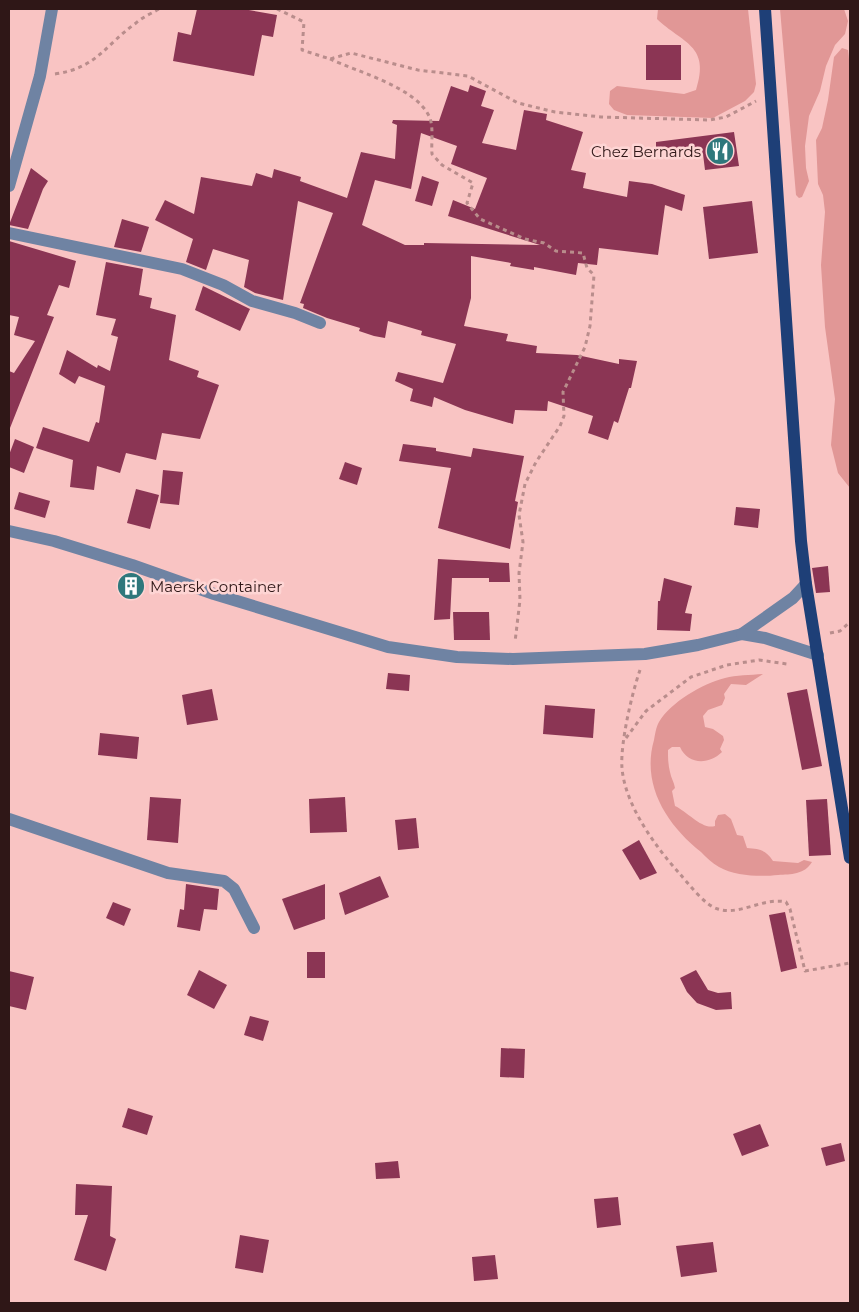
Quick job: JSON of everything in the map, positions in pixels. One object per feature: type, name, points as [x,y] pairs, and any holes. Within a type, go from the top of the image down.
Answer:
[{"type":"main road","points":[[765,9],[806,584],[850,858]]},
{"type":"street","points":[[9,186],[40,76],[52,9]]},
{"type":"street","points":[[9,233],[182,269],[224,285],[252,301],[295,313],[320,323]]},
{"type":"street","points":[[9,531],[132,564],[214,594],[388,647],[457,657],[513,659],[645,654],[742,634],[765,638],[818,655]]},
{"type":"street","points":[[742,634],[793,598],[806,584]]},
{"type":"street","points":[[9,819],[168,873],[224,881],[234,889],[254,928]]},
{"type":"path","points":[[40,76],[72,72],[90,63],[136,22],[160,9]]},
{"type":"path","points":[[277,9],[304,22],[302,50],[330,59],[399,89],[420,104],[429,116],[432,154],[442,165],[473,184],[467,203],[480,219],[525,239],[544,244],[556,251],[583,253],[587,268],[594,275],[587,340],[563,392],[564,416],[560,426],[536,462],[525,484],[520,507],[519,514],[523,542],[518,573],[520,600],[513,659]]},
{"type":"path","points":[[330,59],[351,53],[418,70],[468,76],[518,103],[555,112],[601,117],[710,120],[726,117],[771,92]]},
{"type":"path","points":[[815,637],[840,631],[850,622]]},
{"type":"path","points":[[645,654],[636,683],[625,740],[622,768],[634,808],[658,849],[701,897],[717,909],[728,911],[776,900],[786,902],[790,909],[805,971],[850,963]]},
{"type":"path","points":[[625,740],[646,712],[691,677],[727,665],[759,660],[820,669]]},
{"type":"shaded area","points":[[658,9],[748,9],[756,84],[754,92],[745,101],[713,118],[627,115],[614,110],[609,104],[610,91],[617,86],[684,94],[696,90],[700,75],[700,63],[697,54],[684,40],[657,19]]},
{"type":"shaded area","points":[[780,9],[844,9],[848,21],[845,34],[835,45],[826,66],[820,91],[809,116],[805,146],[806,168],[809,181],[802,197],[799,198],[796,195]]},
{"type":"shaded area","points":[[842,48],[848,50],[849,57],[850,106],[850,488],[838,473],[831,445],[835,399],[825,327],[821,265],[825,212],[823,195],[818,184],[816,140],[822,128],[834,57]]},
{"type":"shaded area","points":[[763,674],[746,685],[731,684],[724,694],[725,698],[722,705],[708,710],[703,716],[705,727],[713,729],[723,736],[724,740],[720,749],[722,752],[717,756],[705,761],[699,761],[688,757],[680,747],[672,747],[668,750],[669,769],[675,788],[672,791],[675,806],[705,825],[715,826],[718,815],[725,814],[731,819],[737,835],[743,836],[747,848],[756,849],[768,854],[773,861],[798,863],[804,860],[812,862],[801,872],[792,874],[748,875],[725,870],[714,864],[677,829],[668,817],[654,788],[651,773],[651,757],[656,729],[664,715],[671,708],[697,689],[716,681],[734,676]]},
{"type":"building","points":[[197,9],[243,9],[277,15],[273,37],[262,35],[254,76],[173,61],[178,32],[191,35]]},
{"type":"building","points":[[646,45],[681,45],[681,80],[646,80]]},
{"type":"building","points":[[470,85],[486,91],[481,106],[494,110],[482,143],[516,150],[524,110],[547,114],[546,120],[583,132],[571,170],[586,173],[583,188],[627,197],[629,181],[652,184],[685,195],[682,211],[665,205],[658,255],[599,248],[597,265],[578,263],[576,275],[534,267],[534,270],[510,266],[511,263],[471,256],[471,298],[464,326],[508,334],[506,341],[537,346],[536,353],[577,355],[619,364],[619,359],[637,361],[631,388],[629,388],[618,423],[614,421],[608,440],[588,433],[593,416],[548,401],[547,411],[515,410],[513,424],[465,410],[434,397],[432,407],[410,401],[413,389],[395,381],[398,372],[443,383],[456,344],[421,335],[422,331],[388,321],[385,338],[374,336],[359,331],[360,328],[303,308],[304,304],[300,303],[333,213],[298,201],[283,300],[255,293],[244,287],[249,260],[213,249],[206,270],[186,262],[193,239],[155,220],[165,200],[194,214],[201,177],[252,186],[256,173],[272,178],[274,169],[301,177],[300,181],[347,198],[361,152],[395,159],[397,125],[392,123],[393,120],[439,121],[451,86],[468,92]],"holes":[[[421,133],[457,146],[451,164],[487,178],[475,209],[453,200],[448,216],[540,245],[424,243],[424,245],[405,245],[362,225],[375,180],[411,189]]]},
{"type":"building","name":"Chez Bernards","points":[[734,132],[739,166],[705,170],[703,154],[656,147],[656,142]]},
{"type":"building","points":[[31,168],[48,181],[43,189],[28,229],[9,225]]},
{"type":"building","points":[[422,176],[439,182],[432,206],[415,201]]},
{"type":"building","points":[[752,201],[758,253],[709,259],[703,207]]},
{"type":"building","points":[[122,219],[149,227],[141,252],[114,247]]},
{"type":"building","points":[[9,241],[76,261],[69,288],[59,285],[47,315],[54,317],[10,428],[9,371],[14,373],[35,341],[14,335],[19,317],[9,315]]},
{"type":"building","points":[[106,262],[143,269],[139,295],[152,298],[150,308],[176,315],[169,360],[199,371],[197,377],[219,385],[200,439],[162,433],[156,460],[126,453],[120,473],[97,466],[94,490],[70,487],[73,460],[36,448],[43,427],[89,442],[96,422],[99,423],[105,386],[79,376],[75,384],[59,374],[67,350],[97,368],[98,365],[110,371],[118,337],[111,335],[116,319],[96,315]]},
{"type":"building","points":[[203,286],[250,309],[240,331],[195,310]]},
{"type":"building","points":[[15,439],[34,447],[24,473],[9,467],[9,455]]},
{"type":"building","points":[[403,444],[436,448],[436,451],[471,457],[473,448],[524,456],[515,501],[518,502],[510,549],[438,528],[451,468],[399,461]]},
{"type":"building","points":[[345,462],[362,468],[357,485],[339,479]]},
{"type":"building","points":[[163,470],[183,472],[179,505],[160,503]]},
{"type":"building","points":[[136,489],[159,495],[150,529],[127,523]]},
{"type":"building","points":[[19,492],[50,501],[45,518],[14,509]]},
{"type":"building","points":[[736,507],[760,509],[758,528],[734,525]]},
{"type":"building","points":[[438,559],[509,563],[510,582],[489,582],[489,578],[452,578],[450,619],[434,620]]},
{"type":"building","points":[[828,566],[830,592],[816,593],[812,568]]},
{"type":"building","points":[[664,578],[692,586],[685,613],[692,614],[690,631],[657,630],[658,601],[660,601]]},
{"type":"building","points":[[453,612],[489,612],[490,640],[454,640]]},
{"type":"building","points":[[388,673],[410,675],[409,691],[386,689]]},
{"type":"building","points":[[212,689],[218,720],[187,725],[182,695]]},
{"type":"building","points":[[807,689],[822,766],[802,770],[787,693]]},
{"type":"building","points":[[545,705],[595,709],[593,738],[543,734]]},
{"type":"building","points":[[100,733],[139,737],[137,759],[98,755]]},
{"type":"building","points":[[150,797],[181,799],[178,843],[147,840]]},
{"type":"building","points":[[345,797],[347,832],[310,833],[309,799]]},
{"type":"building","points":[[827,799],[831,855],[809,856],[806,800]]},
{"type":"building","points":[[416,818],[419,848],[398,850],[395,820]]},
{"type":"building","points":[[639,840],[657,873],[640,880],[622,850]]},
{"type":"building","points":[[380,876],[389,897],[345,915],[339,893]]},
{"type":"building","points":[[186,884],[219,889],[217,910],[204,909],[200,931],[177,927],[180,909],[184,910]]},
{"type":"building","points":[[325,884],[325,919],[294,930],[282,899]]},
{"type":"building","points":[[113,902],[131,909],[124,926],[106,918]]},
{"type":"building","points":[[785,912],[797,968],[781,972],[769,915]]},
{"type":"building","points":[[307,952],[325,952],[325,978],[307,978]]},
{"type":"building","points":[[199,970],[227,985],[214,1009],[187,995]]},
{"type":"building","points":[[696,970],[708,990],[718,993],[731,992],[732,1009],[716,1010],[697,1003],[687,992],[680,978]]},
{"type":"building","points":[[9,971],[34,977],[26,1010],[9,1006]]},
{"type":"building","points":[[250,1016],[269,1021],[263,1041],[244,1035]]},
{"type":"building","points":[[501,1048],[525,1049],[524,1078],[500,1077]]},
{"type":"building","points":[[128,1108],[153,1116],[147,1135],[122,1127]]},
{"type":"building","points":[[760,1124],[769,1146],[742,1156],[733,1134]]},
{"type":"building","points":[[841,1143],[845,1161],[826,1166],[821,1148]]},
{"type":"building","points":[[398,1161],[400,1178],[376,1179],[375,1163]]},
{"type":"building","points":[[76,1184],[112,1186],[110,1236],[116,1239],[106,1271],[74,1260],[88,1215],[75,1215]]},
{"type":"building","points":[[618,1197],[621,1225],[597,1228],[594,1199]]},
{"type":"building","points":[[240,1235],[269,1240],[263,1273],[235,1268]]},
{"type":"building","points":[[713,1242],[717,1272],[681,1277],[676,1246]]},
{"type":"building","points":[[495,1255],[498,1279],[474,1281],[472,1257]]},
{"type":"place","name":"Chez Bernards","points":[[720,151]]},
{"type":"place","name":"Maersk Container","points":[[131,586]]}]
